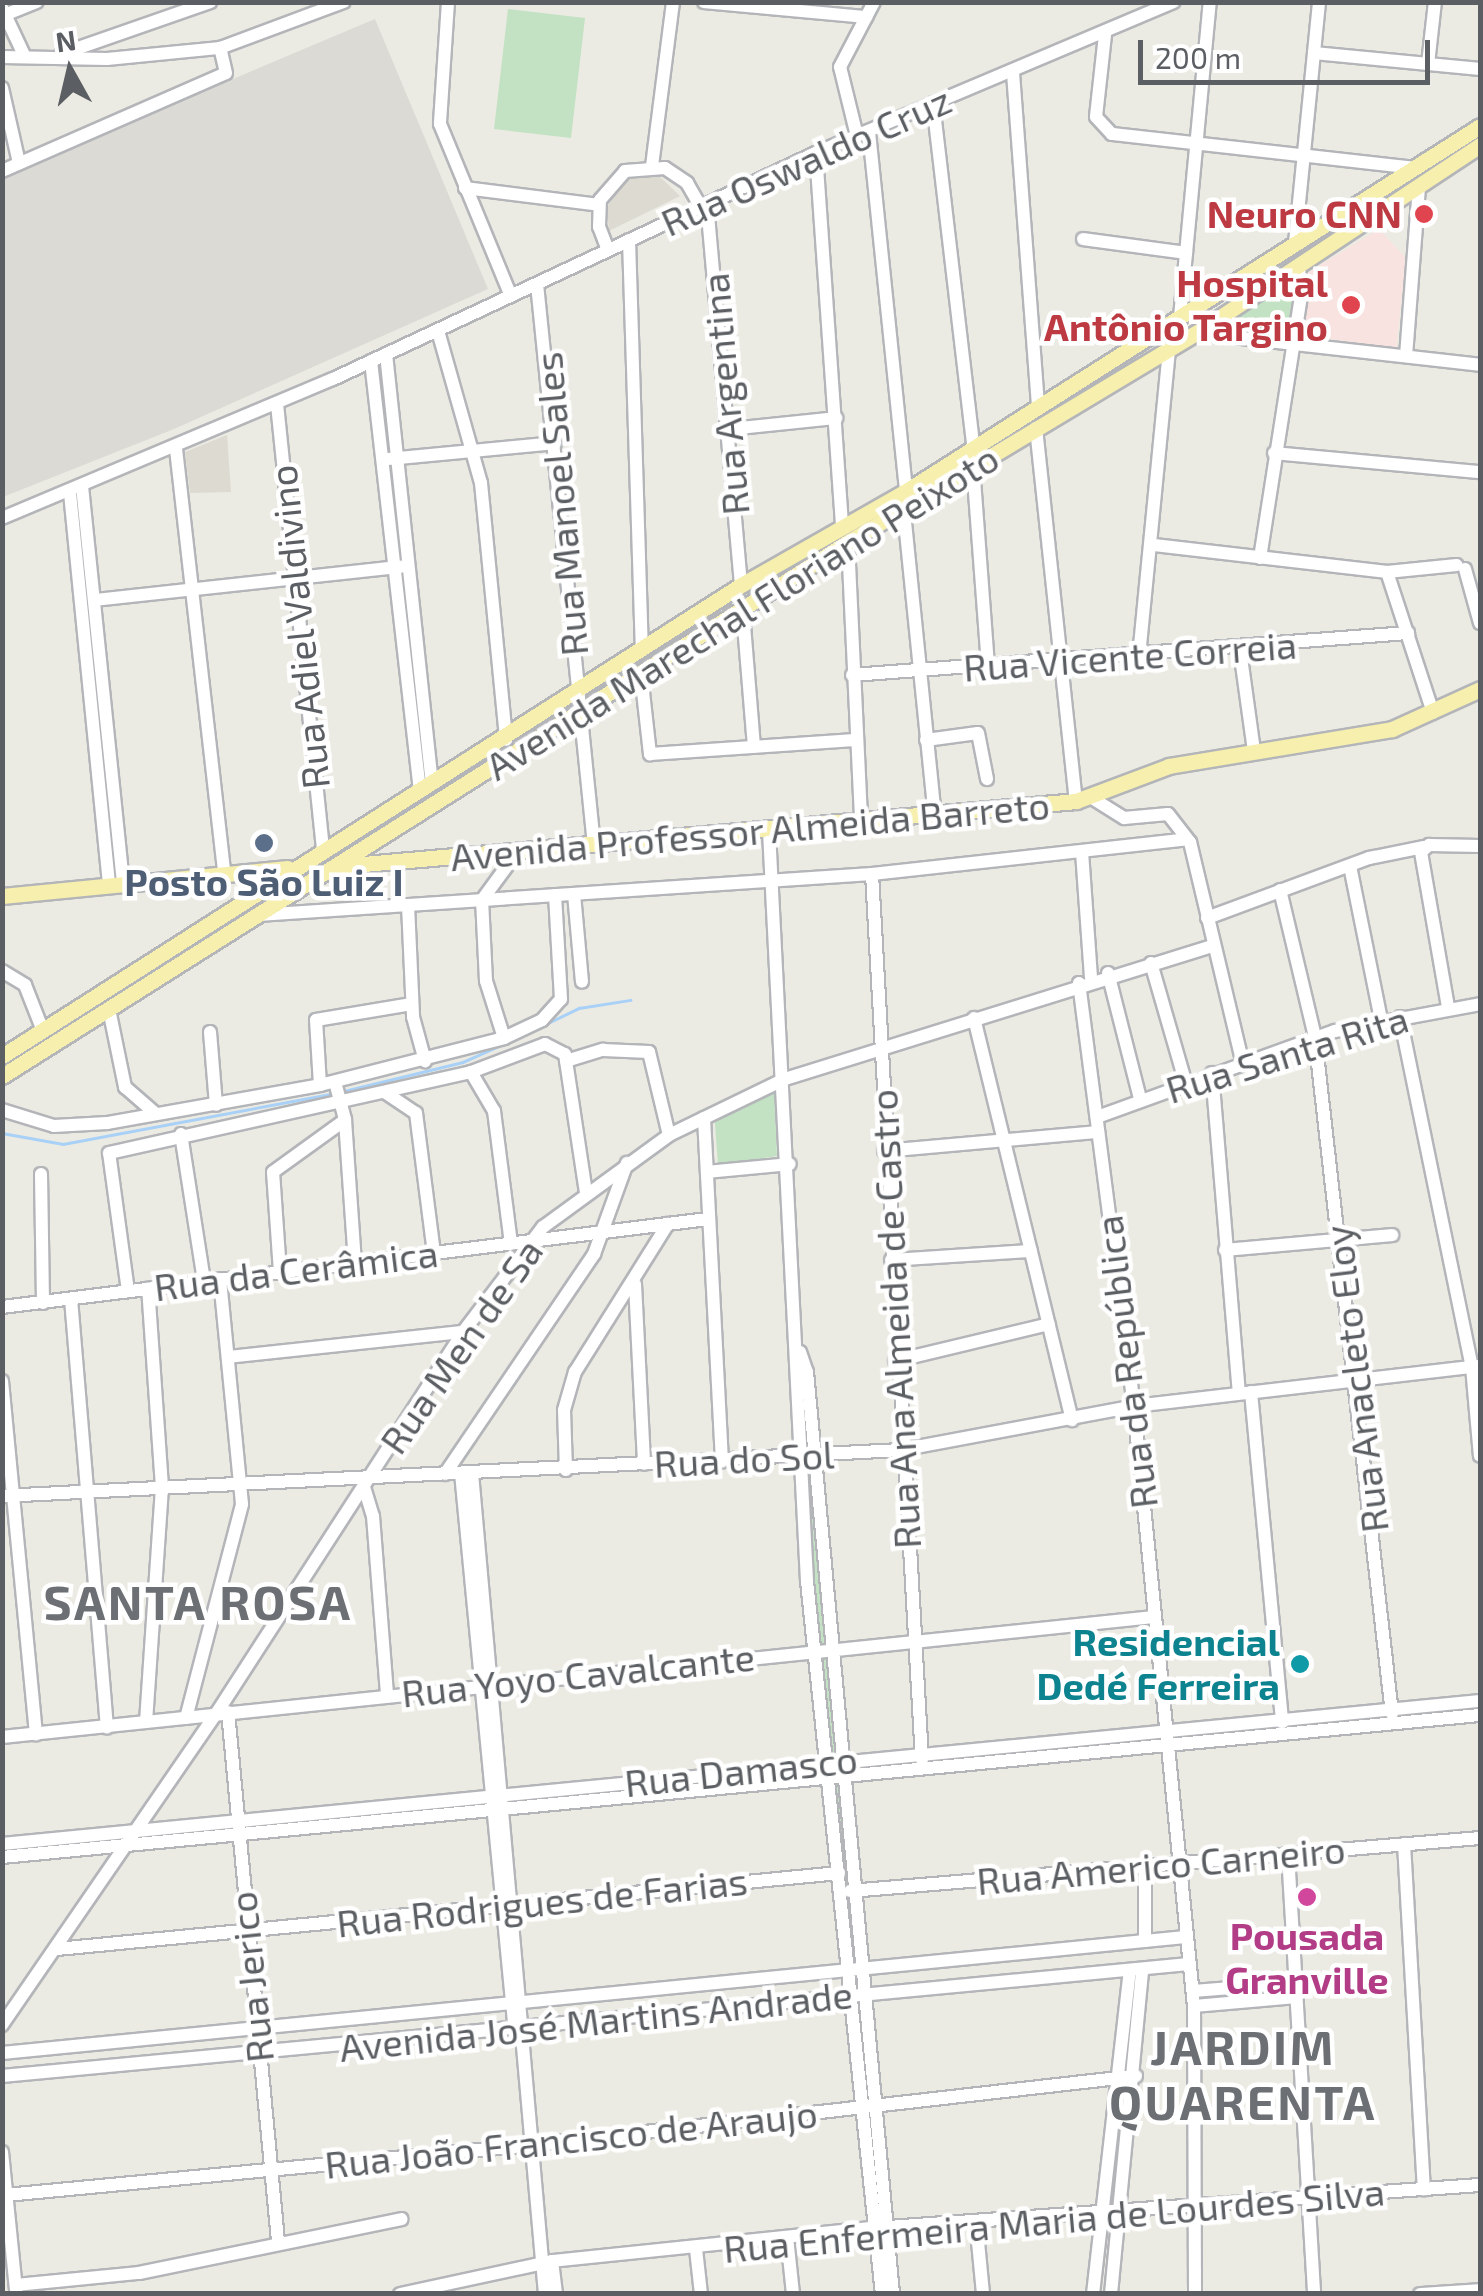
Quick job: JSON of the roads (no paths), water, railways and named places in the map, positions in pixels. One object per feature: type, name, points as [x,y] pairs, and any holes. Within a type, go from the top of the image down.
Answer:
[{"type":"main road","name":"Avenida Marechal Floriano Peixoto","points":[[2,1076],[743,613],[845,535],[973,446],[1480,126]]},
{"type":"main road","name":"Avenida Marechal Floriano Peixoto","points":[[2,1056],[323,850],[506,740],[741,585],[845,535],[904,512],[973,466],[1196,333],[1480,145]]},
{"type":"main road","name":"Avenida Professor Almeida Barreto","points":[[3,890],[116,885],[297,867],[769,831],[1084,800],[1169,766],[1392,729],[1433,714],[1480,688]]},
{"type":"street","points":[[24,55],[5,11],[37,2]]},
{"type":"street","points":[[58,55],[210,2]]},
{"type":"street","points":[[2,57],[107,58],[220,48],[316,8],[344,2]]},
{"type":"street","points":[[448,2],[437,112],[511,296]]},
{"type":"street","points":[[652,166],[673,2]]},
{"type":"street","points":[[704,2],[866,18]]},
{"type":"street","points":[[874,2],[840,66],[863,134],[906,491]]},
{"type":"street","points":[[1142,18],[1144,2]]},
{"type":"street","points":[[1180,318],[1210,2]]},
{"type":"street","points":[[1295,243],[1319,2]]},
{"type":"street","points":[[1428,64],[1435,2]]},
{"type":"street","name":"Rua Oswaldo Cruz","points":[[2,518],[277,404],[816,153],[1105,35],[1169,3]]},
{"type":"street","points":[[1105,35],[1096,118],[1112,134],[1416,168]]},
{"type":"street","points":[[2,171],[226,73],[220,48]]},
{"type":"street","points":[[1314,53],[1480,69]]},
{"type":"street","points":[[1013,73],[1038,404]]},
{"type":"street","points":[[2,88],[19,163]]},
{"type":"street","points":[[934,103],[973,446]]},
{"type":"street","points":[[816,153],[845,535],[861,822]]},
{"type":"street","points":[[608,250],[600,204],[614,178],[652,166],[677,174],[704,206]]},
{"type":"street","points":[[1406,356],[1418,186]]},
{"type":"street","points":[[465,188],[600,204]]},
{"type":"street","name":"Rua Argentina","points":[[704,206],[730,429],[741,585]]},
{"type":"street","points":[[1082,239],[1186,253]]},
{"type":"street","points":[[629,240],[642,648]]},
{"type":"street","points":[[1260,558],[1290,342],[1301,296],[1299,267]]},
{"type":"street","name":"Rua Manoel Sales","points":[[537,284],[594,845]]},
{"type":"street","points":[[438,331],[476,450],[506,740]]},
{"type":"street","points":[[1196,333],[1480,365]]},
{"type":"street","points":[[1139,656],[1154,546],[1168,348]]},
{"type":"street","points":[[386,354],[426,788]]},
{"type":"street","points":[[371,361],[393,568],[426,788]]},
{"type":"street","name":"Rua Adiel Valdivino","points":[[277,404],[323,850]]},
{"type":"street","points":[[730,429],[836,418]]},
{"type":"street","points":[[1036,428],[1060,662],[1084,800],[1124,818],[1168,814],[1186,839],[1242,1062]]},
{"type":"street","points":[[381,460],[555,443]]},
{"type":"street","points":[[176,448],[225,876]]},
{"type":"street","points":[[1274,454],[1480,472]]},
{"type":"street","points":[[973,466],[988,665]]},
{"type":"street","points":[[76,490],[96,600],[116,885]]},
{"type":"street","points":[[76,490],[116,885]]},
{"type":"street","points":[[904,512],[934,816]]},
{"type":"street","points":[[1154,546],[1387,572],[1461,567],[1480,623]]},
{"type":"street","points":[[96,600],[408,566]]},
{"type":"street","points":[[1387,572],[1433,714]]},
{"type":"street","points":[[743,613],[754,747]]},
{"type":"street","name":"Rua Vicente Correia","points":[[852,675],[1240,650],[1408,632]]},
{"type":"street","points":[[1240,650],[1254,751]]},
{"type":"street","points":[[641,674],[650,754],[855,740]]},
{"type":"street","points":[[926,740],[978,733],[986,779]]},
{"type":"street","points":[[769,831],[800,1352],[799,1457],[815,1652],[835,1767],[848,1891],[862,1972],[866,2109]]},
{"type":"street","points":[[256,915],[872,874],[1186,839]]},
{"type":"street","points":[[1207,918],[1350,866],[1426,846],[1480,846]]},
{"type":"street","points":[[1426,846],[1448,1007]]},
{"type":"street","points":[[504,1038],[486,980],[482,900],[518,851]]},
{"type":"street","name":"Rua da República","points":[[1082,852],[1085,981],[1098,1124],[1134,1406],[1194,2006],[1195,2294]]},
{"type":"street","points":[[1350,866],[1382,1020]]},
{"type":"street","name":"Rua Ana Almeida de Castro","points":[[872,874],[900,1450],[922,1759]]},
{"type":"street","name":"Rua Anacleto Eloy","points":[[1280,890],[1315,1037],[1358,1384],[1392,1716]]},
{"type":"street","points":[[574,894],[582,982]]},
{"type":"street","points":[[128,1291],[109,1153],[338,1093],[504,1038],[542,1020],[558,1004],[564,987],[555,895]]},
{"type":"street","points":[[408,905],[412,1004],[426,1061]]},
{"type":"street","name":"Rua Men de Sa","points":[[2,2024],[222,1713],[464,1332],[532,1242],[586,1193],[669,1136],[785,1079],[1108,973],[1214,946]]},
{"type":"street","points":[[1150,962],[1186,1081]]},
{"type":"street","points":[[2,971],[25,985],[43,1030]]},
{"type":"street","points":[[1108,973],[1140,1099]]},
{"type":"street","points":[[320,1085],[313,1028],[320,1018],[412,1004]]},
{"type":"street","name":"Rua Santa Rita","points":[[884,1151],[1004,1141],[1098,1124],[1140,1099],[1315,1037],[1448,1007],[1480,1008]]},
{"type":"street","points":[[109,1009],[125,1087],[157,1114]]},
{"type":"street","points":[[1400,1016],[1476,1366],[1480,1456]]},
{"type":"street","points":[[974,1018],[1072,1420]]},
{"type":"street","points":[[210,1032],[216,1105]]},
{"type":"street","points":[[2,1110],[78,1127],[320,1085],[338,1093],[386,1093],[471,1072],[536,1046],[564,1055],[620,1048],[650,1052],[669,1136]]},
{"type":"street","points":[[564,1055],[586,1193]]},
{"type":"street","points":[[471,1072],[494,1112],[511,1244]]},
{"type":"street","points":[[1212,1073],[1225,1250],[1282,1725]]},
{"type":"street","points":[[338,1093],[345,1120],[355,1263]]},
{"type":"street","points":[[386,1093],[416,1113],[434,1253]]},
{"type":"street","points":[[704,1118],[722,1462]]},
{"type":"street","points":[[280,1272],[273,1172],[345,1120]]},
{"type":"street","points":[[181,1134],[204,1281]]},
{"type":"street","points":[[445,1474],[605,1233],[627,1163]]},
{"type":"street","points":[[707,1172],[790,1164]]},
{"type":"street","points":[[41,1174],[43,1303]]},
{"type":"street","name":"Rua da Cerâmica","points":[[2,1307],[708,1219]]},
{"type":"street","points":[[566,1470],[568,1391],[668,1224]]},
{"type":"street","points":[[1225,1250],[1340,1242],[1392,1234]]},
{"type":"street","points":[[891,1260],[1031,1251]]},
{"type":"street","points":[[186,1718],[239,1520],[242,1483],[220,1279]]},
{"type":"street","points":[[635,1284],[644,1464]]},
{"type":"street","points":[[146,1722],[162,1487],[148,1288]]},
{"type":"street","points":[[71,1299],[107,1727]]},
{"type":"street","points":[[895,1361],[1048,1324]]},
{"type":"street","points":[[228,1357],[464,1332]]},
{"type":"street","points":[[800,1352],[807,1366],[832,1650],[839,1873],[848,1891],[849,1995],[880,2228],[893,2294]]},
{"type":"street","name":"Rua do Sol","points":[[8,1496],[242,1483],[367,1482],[445,1474],[900,1450],[1134,1406],[1245,1392],[1358,1384],[1476,1366]]},
{"type":"street","points":[[2,1381],[8,1496],[36,1734]]},
{"type":"street","points":[[467,1473],[518,2027],[547,2262],[556,2294]]},
{"type":"street","points":[[367,1482],[387,1693]]},
{"type":"street","name":"Rua Yoyo Cavalcante","points":[[2,1737],[387,1693],[1154,1617]]},
{"type":"street","name":"Rua Damasco","points":[[1392,1716],[1480,1701]]},
{"type":"street","name":"Rua Jerico","points":[[222,1713],[278,2242]]},
{"type":"street","name":"Rua Damasco","points":[[2,1844],[235,1828],[1282,1725],[1392,1716],[1480,1715]]},
{"type":"street","name":"Rua Damasco","points":[[2,1857],[131,1837]]},
{"type":"street","name":"Rua Americo Carneiro","points":[[848,1891],[1480,1838]]},
{"type":"street","points":[[1404,1844],[1424,2189]]},
{"type":"street","points":[[1288,1854],[1314,2294]]},
{"type":"street","points":[[1145,1866],[1146,1941]]},
{"type":"street","name":"Rua Rodrigues de Farias","points":[[57,1948],[839,1873]]},
{"type":"street","points":[[2,2053],[862,1972],[1185,1937]]},
{"type":"street","name":"Avenida José Martins Andrade","points":[[2,2076],[260,2055],[1189,1964]]},
{"type":"street","points":[[1112,2294],[1136,2076],[1136,1971]]},
{"type":"street","points":[[1093,2294],[1136,1971]]},
{"type":"street","points":[[1192,1991],[1296,1990]]},
{"type":"street","points":[[1194,2006],[1296,1990]]},
{"type":"street","name":"Rua João Francisco de Araujo","points":[[6,2195],[531,2146],[1136,2076]]},
{"type":"street","points":[[2,2152],[6,2235],[16,2290],[139,2274],[401,2219]]},
{"type":"street","name":"Rua Enfermeira Maria de Lourdes Silva","points":[[400,2294],[547,2262],[696,2250],[788,2237],[1480,2185]]},
{"type":"street","points":[[976,2221],[983,2294]]},
{"type":"street","points":[[880,2228],[882,2294]]},
{"type":"street","points":[[788,2237],[793,2294]]},
{"type":"street","points":[[696,2250],[701,2294]]},
{"type":"street","points":[[545,2294],[547,2262]]},
{"type":"street","points":[[1420,2294],[1480,2290]]},
{"type":"waterway","points":[[546,1024],[579,1008],[630,1000]]},
{"type":"waterway","points":[[344,1091],[463,1062],[539,1028]]},
{"type":"waterway","points":[[2,1133],[63,1144],[331,1094]]},
{"type":"place","name":"Neuro CNN","points":[[1424,214]]},
{"type":"place","name":"Hospital Antônio Targino","points":[[1351,305]]},
{"type":"place","name":"Posto São Luiz I","points":[[264,843]]},
{"type":"place","name":"Residencial Dedé Ferreira","points":[[1300,1664]]},
{"type":"place","name":"Pousada Granville","points":[[1307,1897]]},
{"type":"district","name":"SANTA ROSA","points":[[198,1602]]},
{"type":"district","name":"JARDIM QUARENTA","points":[[1243,2074]]}]
